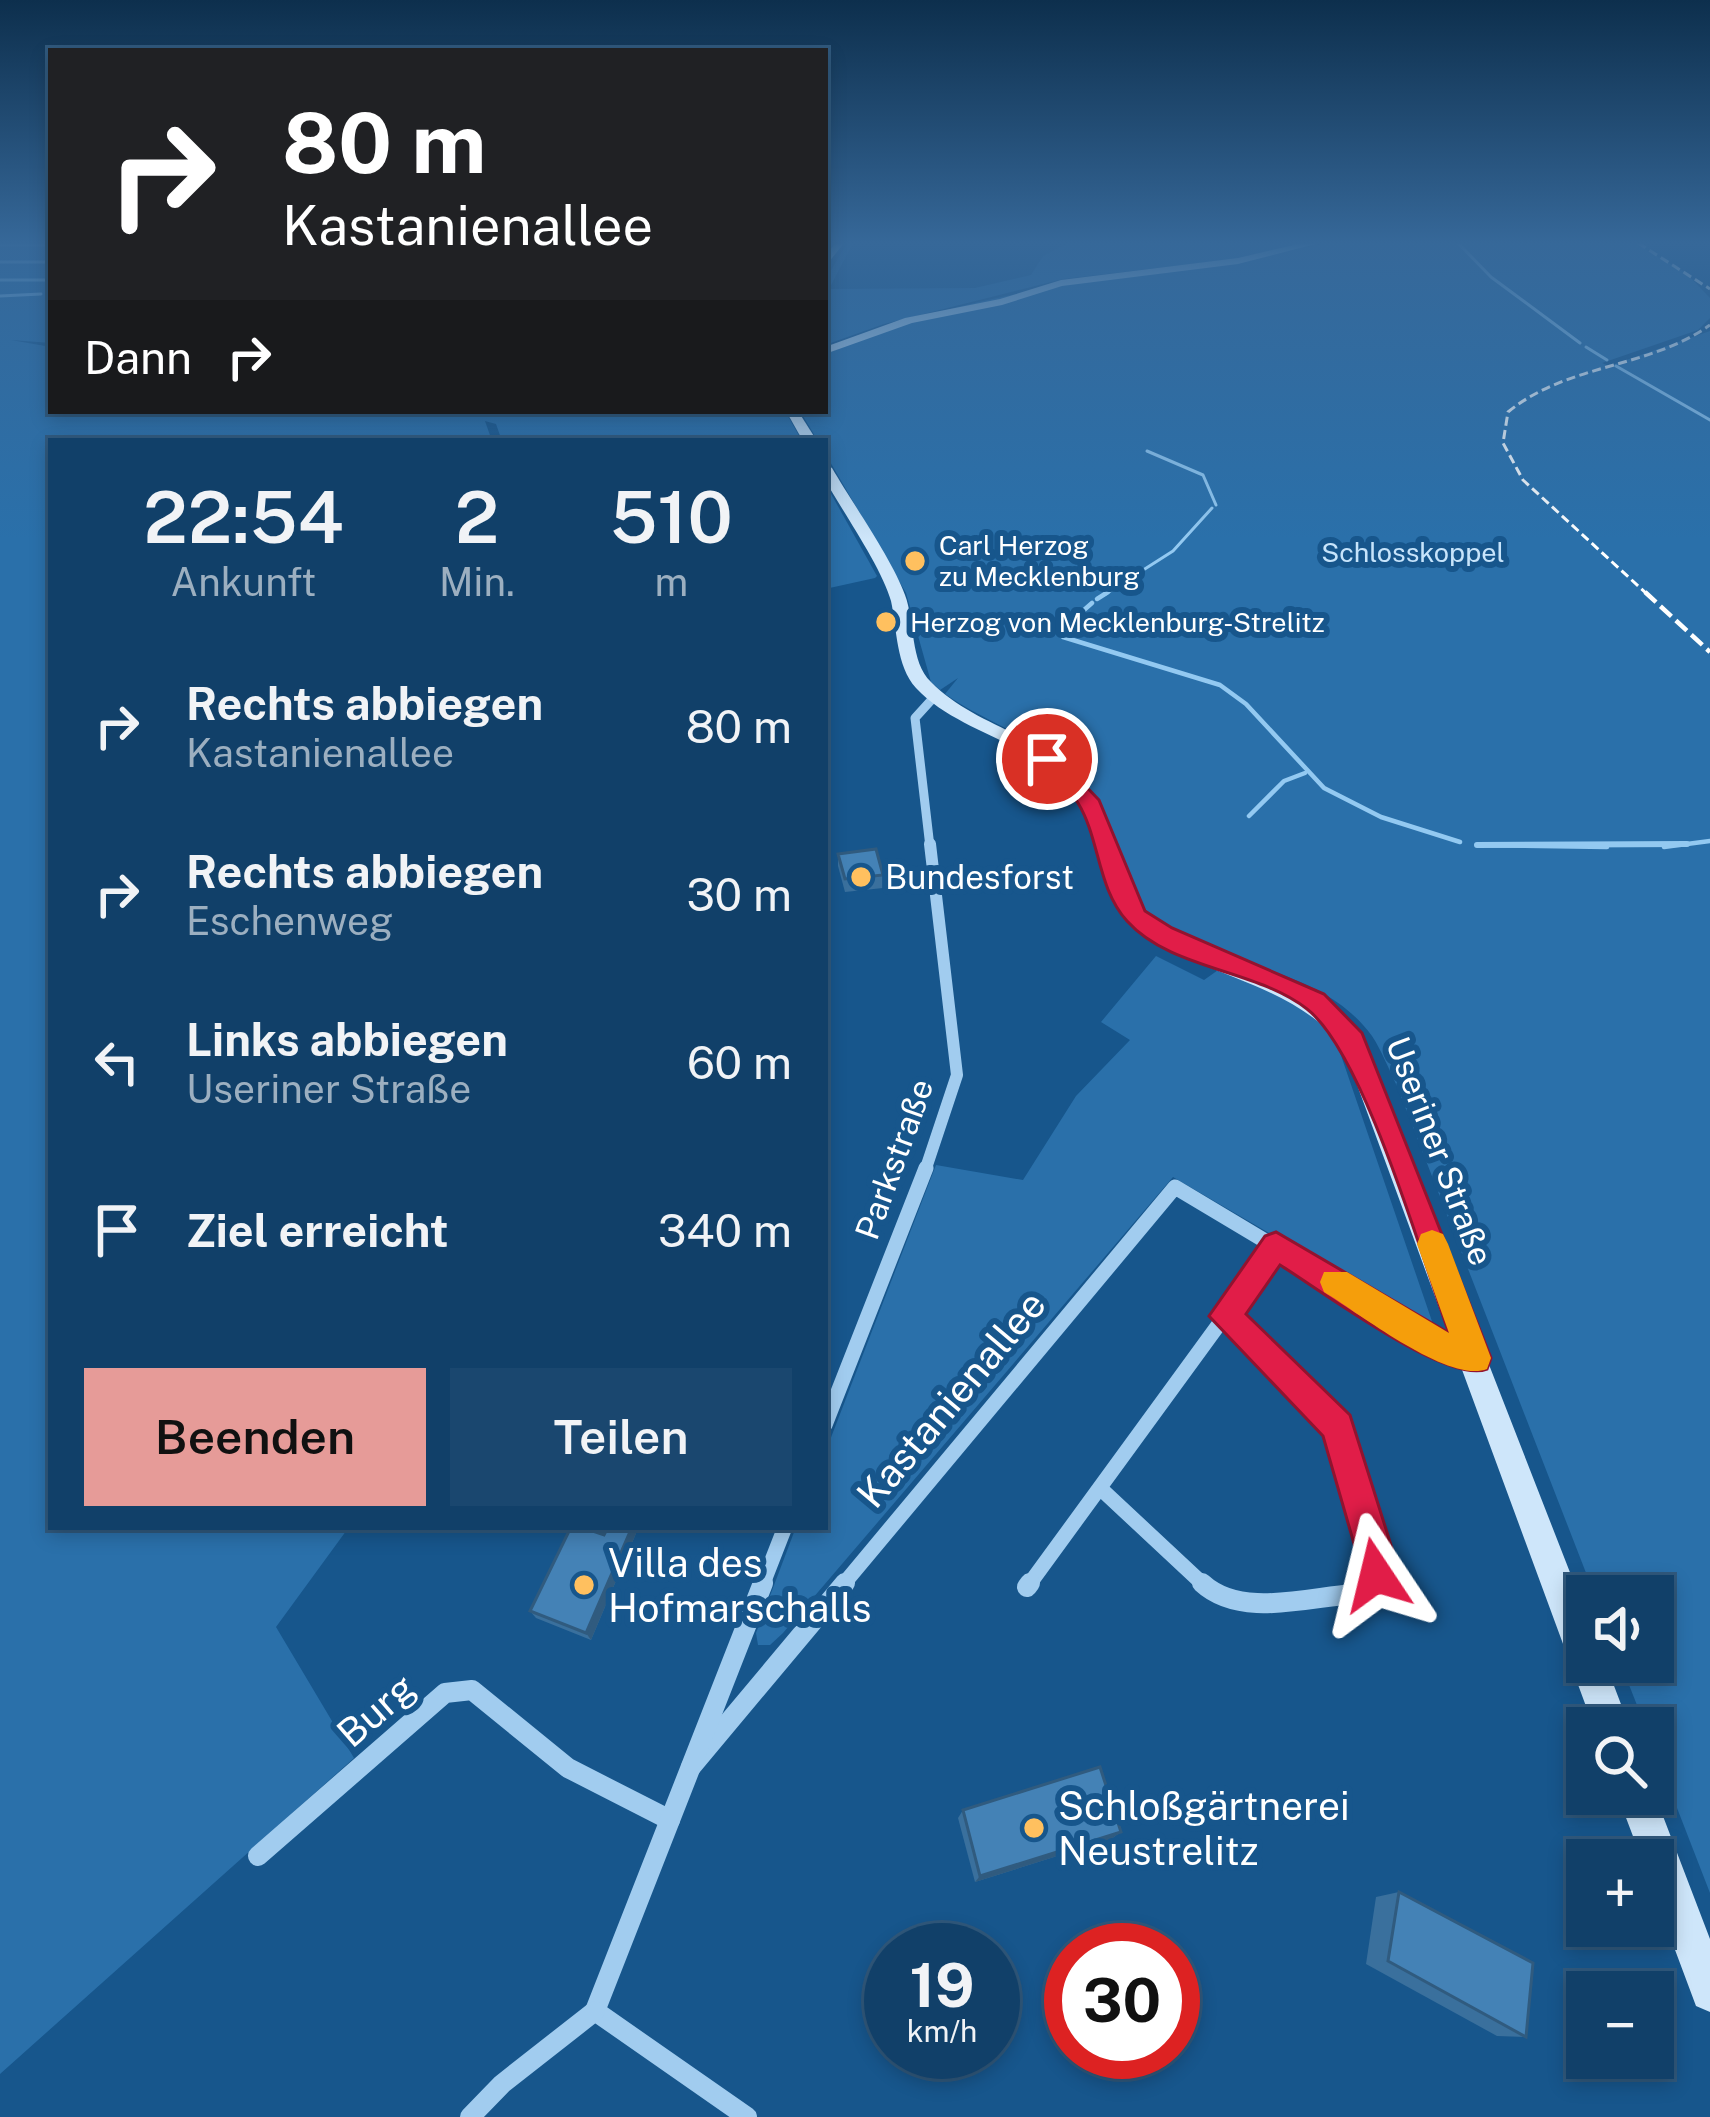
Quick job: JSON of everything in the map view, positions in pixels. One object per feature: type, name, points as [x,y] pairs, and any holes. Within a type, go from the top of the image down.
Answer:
[{"type":"main road","points":[[828,473],[897,594],[914,673],[935,696]]},
{"type":"main road","name":"Useriner Straße","points":[[935,696],[1023,743],[1078,786],[1096,816],[1123,896],[1137,916],[1176,940],[1296,990],[1342,1026],[1371,1081],[1566,1604]]},
{"type":"main road","points":[[1644,1815],[1710,1992]]},
{"type":"street","name":"Parkstraße","points":[[828,1417],[948,1111],[957,1075],[915,718],[935,696]]},
{"type":"street","name":"Kastanienallee","points":[[691,1767],[1174,1187],[1276,1246]]},
{"type":"street","points":[[1028,1587],[1276,1246],[1449,1351],[1475,1358]]},
{"type":"street","points":[[1100,1488],[1200,1586],[1237,1604],[1353,1594],[1376,1575],[1377,1561],[1338,1426],[1226,1316]]},
{"type":"street","points":[[470,2117],[502,2084],[595,2011],[784,1530]]},
{"type":"street","name":"Burg","points":[[258,1856],[445,1693],[472,1690],[568,1768],[670,1820]]},
{"type":"street","points":[[595,2011],[747,2117]]},
{"type":"green space","points":[[0,342],[48,346],[48,414],[787,414],[800,438],[501,438],[496,424],[485,421],[491,438],[48,438],[48,1530],[347,1530],[276,1627],[354,1758],[0,2074]]},
{"type":"green space","name":"Schlosskoppel","points":[[855,342],[1664,342],[1602,363],[1609,366],[1679,342],[1710,342],[1710,1893],[1674,1800],[1674,1707],[1638,1707],[1628,1683],[1674,1683],[1674,1575],[1587,1575],[1376,1042],[1350,1012],[1324,994],[1204,946],[1149,913],[1124,873],[1095,797],[1080,779],[1045,750],[945,694],[958,678],[940,690],[931,682],[906,593],[828,458],[828,438],[816,438],[802,414],[828,414],[828,354]]},
{"type":"green space","points":[[828,488],[877,576],[828,588]]},
{"type":"green space","points":[[1156,956],[1204,980],[1221,968],[1304,1005],[1333,1032],[1435,1330],[1173,1177],[783,1633],[770,1645],[758,1645],[756,1633],[795,1530],[828,1530],[828,1445],[936,1165],[1023,1180],[1076,1096],[1130,1040],[1101,1022]]},
{"type":"building","points":[[876,849],[883,875],[845,879],[838,854]]},
{"type":"building","name":"Villa des Hofmarschalls","points":[[570,1530],[604,1535],[606,1530],[631,1530],[586,1633],[530,1611]]},
{"type":"building","name":"Schloßgärtnerei Neustrelitz","points":[[1100,1767],[1121,1832],[980,1876],[963,1810]]},
{"type":"building","points":[[1399,1892],[1533,1963],[1526,2037],[1388,1961]]},
{"type":"waterway","points":[[1586,347],[1607,360]]},
{"type":"waterway","points":[[1616,366],[1710,420]]},
{"type":"waterway","points":[[1147,451],[1203,475],[1216,505]]},
{"type":"waterway","points":[[1104,595],[1173,551],[1212,508]]},
{"type":"waterway","points":[[1097,599],[1108,592]]},
{"type":"waterway","points":[[1092,603],[1060,631],[1063,637],[1220,685],[1246,704],[1324,788],[1381,817],[1460,842]]},
{"type":"waterway","points":[[1249,816],[1284,781],[1305,773]]},
{"type":"waterway","points":[[1687,844],[1710,841]]},
{"type":"waterway","points":[[1607,847],[1477,845],[1687,844]]},
{"type":"waterway","points":[[1664,847],[1687,844]]},
{"type":"railway","points":[[1648,595],[1523,480],[1503,443],[1508,412],[1531,396],[1680,342]]},
{"type":"railway","points":[[1645,592],[1710,652]]},
{"type":"slow traffic","points":[[1336,1282],[1449,1351],[1475,1358],[1432,1244]]},
{"type":"place","name":"Carl Herzog zu Mecklenburg","points":[[915,561]]},
{"type":"place","name":"Herzog von Mecklenburg-Strelitz","points":[[886,622]]},
{"type":"place","name":"Bundesforst","points":[[861,877]]},
{"type":"place","name":"Villa des Hofmarschalls","points":[[584,1585]]},
{"type":"place","name":"Schloßgärtnerei Neustrelitz","points":[[1034,1828]]},
{"type":"route","points":[[1047,759],[1088,800],[1123,896],[1137,916],[1163,934],[1296,990],[1330,1012],[1352,1040],[1377,1095],[1475,1358],[1449,1351],[1276,1246],[1226,1316],[1338,1426],[1377,1561],[1376,1575]]}]
